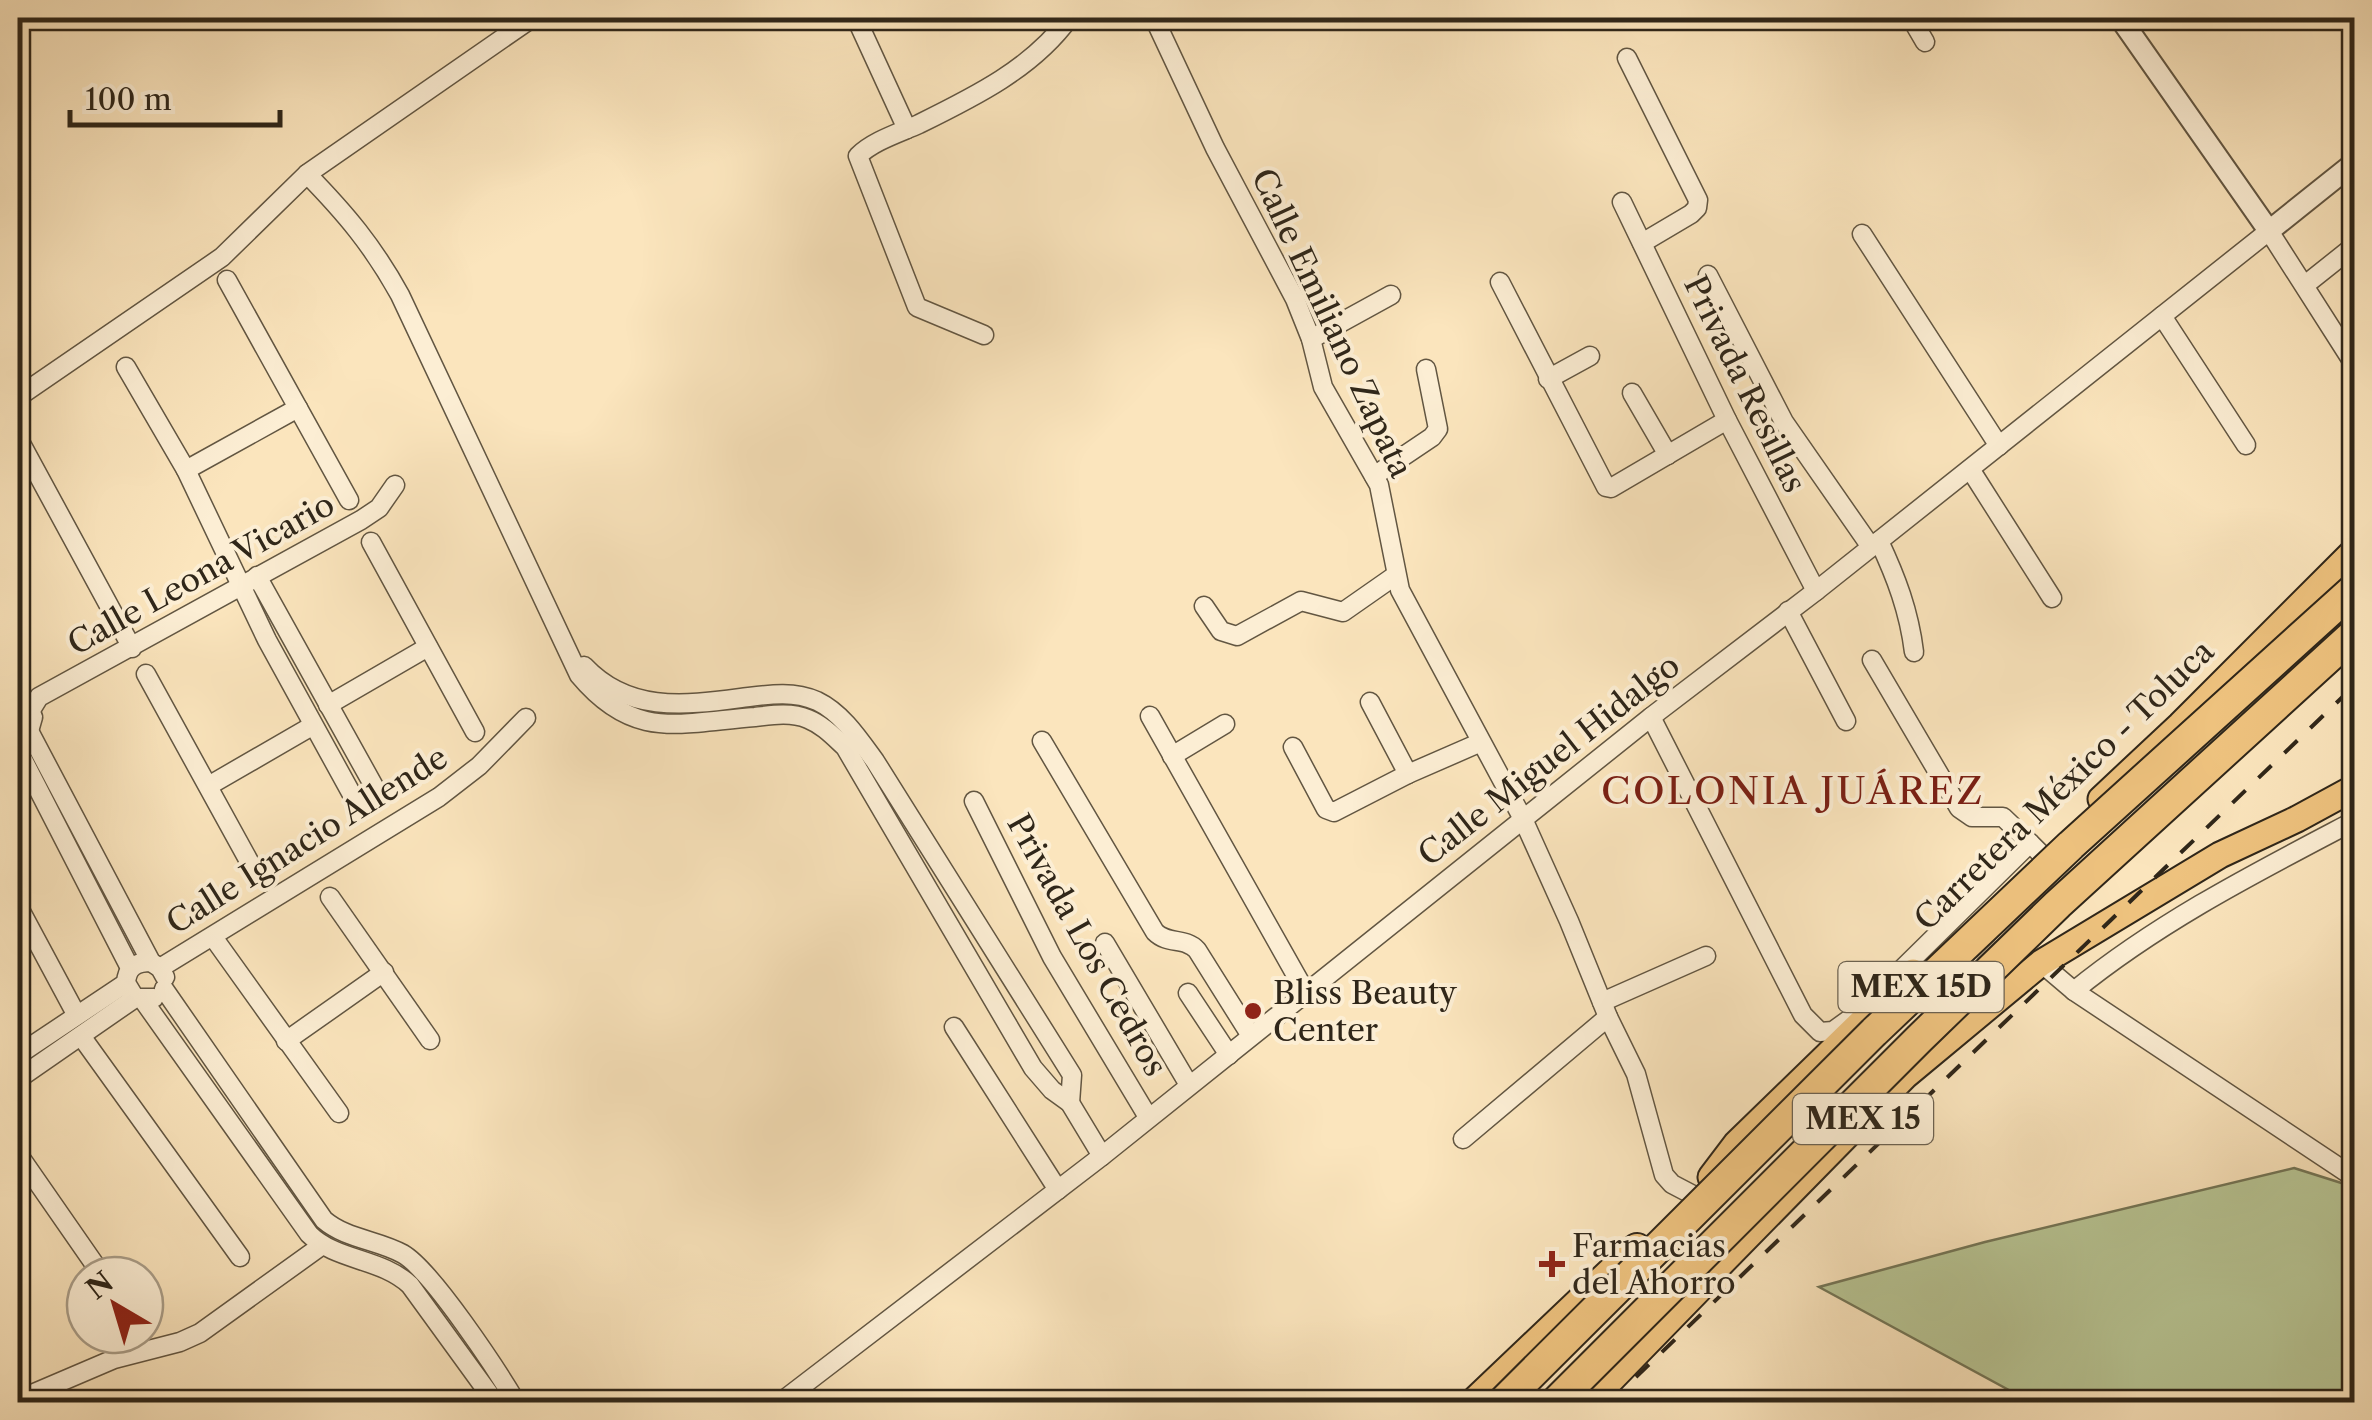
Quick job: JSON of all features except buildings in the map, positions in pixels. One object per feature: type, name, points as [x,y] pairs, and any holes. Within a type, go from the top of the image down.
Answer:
[{"type":"highway","name":"MEX 15D","points":[[1503,1402],[1874,1032],[2070,845],[2354,588]]},
{"type":"highway","name":"MEX 15D","points":[[1556,1402],[2058,904],[2354,634]]},
{"type":"highway","name":"Carretera México - Toluca","points":[[1476,1402],[1702,1186]]},
{"type":"highway","name":"MEX 15","points":[[1586,1402],[1697,1288]]},
{"type":"main road","name":"Carretera México - Toluca","points":[[1702,1186],[2035,848],[2180,725],[2354,550]]},
{"type":"main road","name":"MEX 15","points":[[1697,1288],[1905,1076],[2042,963],[2220,855],[2354,788]]},
{"type":"main road","points":[[1702,1186],[1736,1144],[1913,972]]},
{"type":"main road","points":[[1697,1288],[1786,1214],[1969,1038]]},
{"type":"street","points":[[18,397],[222,257],[307,174],[532,18]]},
{"type":"street","points":[[856,18],[907,129]]},
{"type":"street","points":[[984,335],[917,307],[858,161],[860,152],[960,104],[1033,58],[1069,18]]},
{"type":"street","name":"Calle Emiliano Zapata","points":[[1154,18],[1295,299],[1311,339],[1323,387],[1374,476],[1386,510],[1396,575],[1410,612],[1522,819],[1636,1074],[1664,1175],[1672,1184],[1702,1186]]},
{"type":"street","points":[[1911,18],[1925,42]]},
{"type":"street","points":[[2120,18],[2269,231],[2354,364]]},
{"type":"street","points":[[1627,58],[1698,200],[1691,214],[1642,242]]},
{"type":"street","name":"Calle Miguel Hidalgo","points":[[781,1402],[1102,1156],[1522,819],[2354,163]]},
{"type":"street","points":[[307,174],[377,252],[578,675],[599,700],[637,720],[660,724],[786,714]]},
{"type":"street","name":"Privada Resillas","points":[[1622,202],[1727,420],[1816,591]]},
{"type":"street","points":[[1862,234],[1999,446]]},
{"type":"street","points":[[2305,285],[2354,246]]},
{"type":"street","points":[[1708,275],[1804,456],[1895,572],[1914,652]]},
{"type":"street","points":[[227,280],[349,500]]},
{"type":"street","points":[[1500,282],[1606,488],[1727,420]]},
{"type":"street","points":[[1311,339],[1392,295]]},
{"type":"street","points":[[2162,316],[2246,445]]},
{"type":"street","points":[[1548,379],[1590,356]]},
{"type":"street","points":[[126,367],[376,790]]},
{"type":"street","points":[[1374,476],[1438,430],[1426,369]]},
{"type":"street","points":[[1632,393],[1668,455]]},
{"type":"street","points":[[186,470],[298,408]]},
{"type":"street","points":[[18,438],[132,648]]},
{"type":"street","points":[[1970,469],[2052,598]]},
{"type":"street","name":"Calle Leona Vicario","points":[[24,706],[380,508],[395,485]]},
{"type":"street","points":[[371,542],[475,732]]},
{"type":"street","points":[[1204,606],[1221,631],[1237,636],[1302,601],[1343,612],[1396,575]]},
{"type":"street","points":[[249,581],[312,726],[361,810]]},
{"type":"street","points":[[1788,611],[1846,721]]},
{"type":"street","points":[[328,705],[428,647]]},
{"type":"street","points":[[566,647],[613,692],[640,701],[688,704],[774,693],[818,702],[844,721],[1072,1074],[1070,1104]]},
{"type":"street","points":[[1652,717],[1803,1016],[1820,1032],[1834,1031],[2035,848],[2010,820],[1972,817],[1959,808],[1872,660]]},
{"type":"street","points":[[146,674],[256,874]]},
{"type":"street","points":[[740,699],[808,719],[845,748],[1033,1068],[1070,1104],[1102,1156]]},
{"type":"street","points":[[1370,702],[1408,774]]},
{"type":"street","points":[[18,1055],[76,1014],[134,987],[158,996],[165,978],[24,735],[33,717],[24,706]]},
{"type":"street","points":[[1150,716],[1306,993]]},
{"type":"street","name":"Calle Ignacio Allende","points":[[134,987],[140,962],[156,965],[213,937],[440,797],[479,766],[526,718]]},
{"type":"street","points":[[1172,756],[1225,724]]},
{"type":"street","points":[[210,785],[312,726]]},
{"type":"street","points":[[1042,741],[1156,932],[1164,940],[1192,944],[1252,1036]]},
{"type":"street","points":[[1293,747],[1330,812],[1479,743]]},
{"type":"street","points":[[18,750],[134,987],[309,1234],[321,1246],[389,1269],[410,1285],[495,1402]]},
{"type":"street","name":"Privada Los Cedros","points":[[974,801],[1052,957],[1148,1117]]},
{"type":"street","points":[[2074,991],[2145,936],[2354,821]]},
{"type":"street","points":[[330,897],[430,1040]]},
{"type":"street","points":[[18,906],[76,1014]]},
{"type":"street","points":[[213,937],[339,1113]]},
{"type":"street","points":[[1105,943],[1189,1085]]},
{"type":"street","points":[[1463,1139],[1605,1010],[1706,956]]},
{"type":"street","points":[[2042,963],[2074,991],[2352,1176]]},
{"type":"street","points":[[286,1041],[384,972]]},
{"type":"street","points":[[18,1079],[81,1036],[134,987]]},
{"type":"street","points":[[164,988],[324,1220],[340,1231],[405,1255],[422,1268],[516,1402]]},
{"type":"street","points":[[1188,993],[1229,1055]]},
{"type":"street","points":[[954,1026],[1058,1190]]},
{"type":"street","points":[[81,1036],[240,1256]]},
{"type":"street","points":[[18,1154],[88,1255]]},
{"type":"street","points":[[369,1262],[376,1242]]},
{"type":"street","points":[[18,1399],[114,1360],[180,1342],[200,1332],[321,1246]]},
{"type":"green space","points":[[2294,1168],[2354,1187],[2354,1402],[2031,1402],[1819,1287],[1985,1242]]},
{"type":"tunnel","points":[[1913,972],[1940,948],[1963,941],[1989,953],[1996,960],[2002,979]]},
{"type":"railway","points":[[1610,1402],[2354,686]]},
{"type":"place","name":"Bliss Beauty Center","points":[[1253,1011]]},
{"type":"place","name":"Farmacias del Ahorro","points":[[1552,1264]]},
{"type":"district","name":"COLONIA JUÁREZ","points":[[1793,791]]}]
